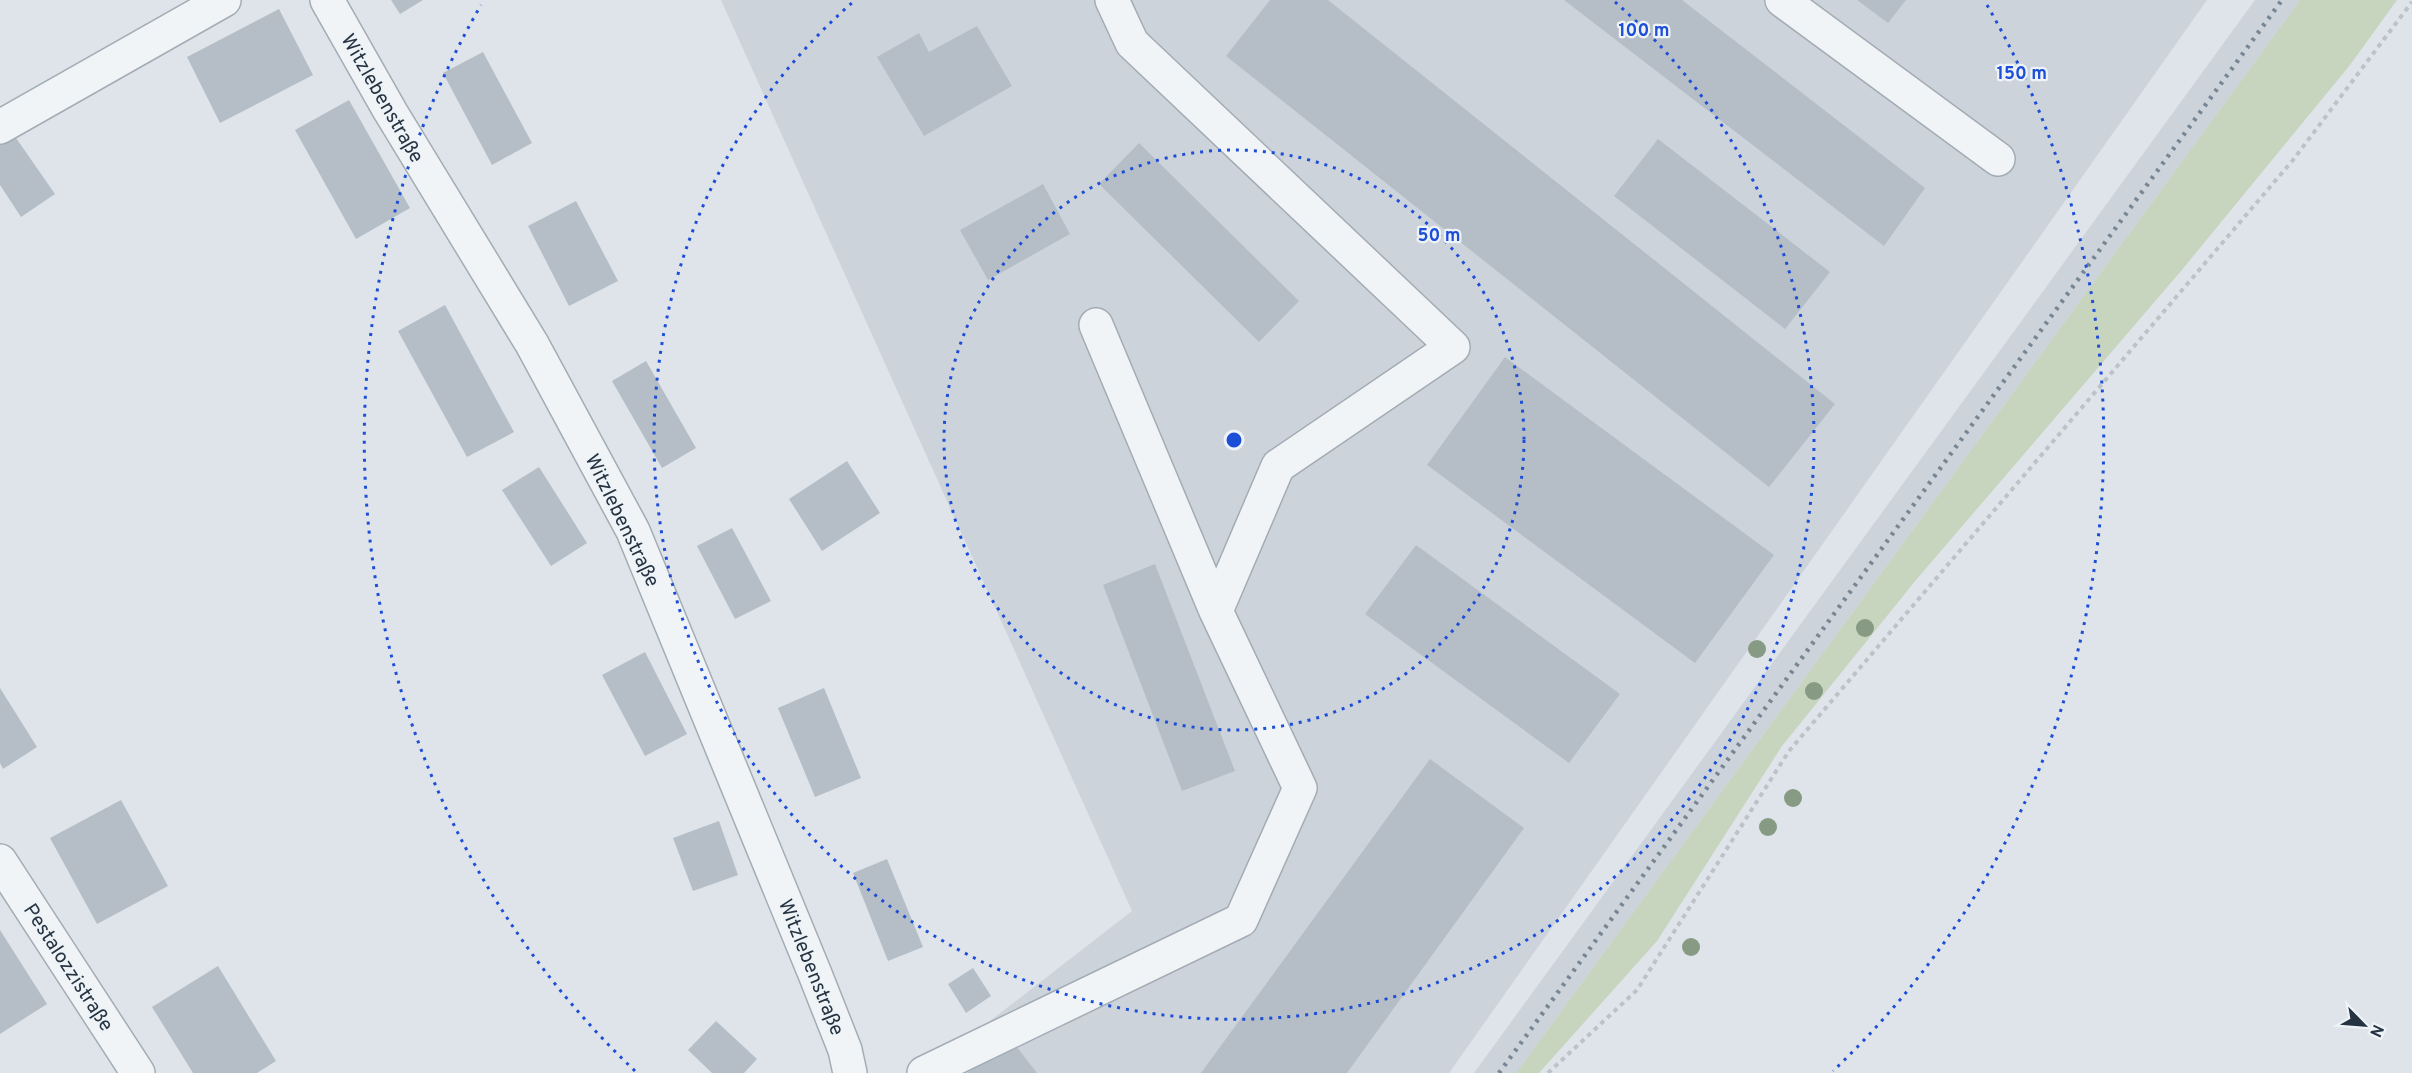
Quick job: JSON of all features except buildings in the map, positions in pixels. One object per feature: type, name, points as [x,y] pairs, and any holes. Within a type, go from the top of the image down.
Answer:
[{"type":"street","points":[[0,128],[224,0]]},
{"type":"street","name":"Witzlebenstraße","points":[[327,0],[368,51],[456,200],[633,531],[811,963],[845,1050],[850,1073]]},
{"type":"street","points":[[1112,0],[1132,43],[1454,347],[1278,466],[1216,611]]},
{"type":"street","points":[[1782,0],[1998,159]]},
{"type":"street","points":[[924,1073],[1241,920],[1299,788],[1216,611],[1096,325]]},
{"type":"street","name":"Pestalozzistraße","points":[[0,861],[138,1073]]},
{"type":"path","points":[[1548,1073],[1637,990],[1789,751],[2293,160],[2412,2]]},
{"type":"shaded area","points":[[721,0],[2207,0],[1449,1073],[923,1073],[1132,911]]},
{"type":"shaded area","points":[[2255,0],[2300,0],[1516,1073],[1474,1073]]},
{"type":"green space","points":[[2300,0],[2397,0],[2350,65],[2181,271],[1916,580],[1782,746],[1657,941],[1539,1073],[1516,1073]]},
{"type":"railway","points":[[1499,1073],[2282,0]]}]
